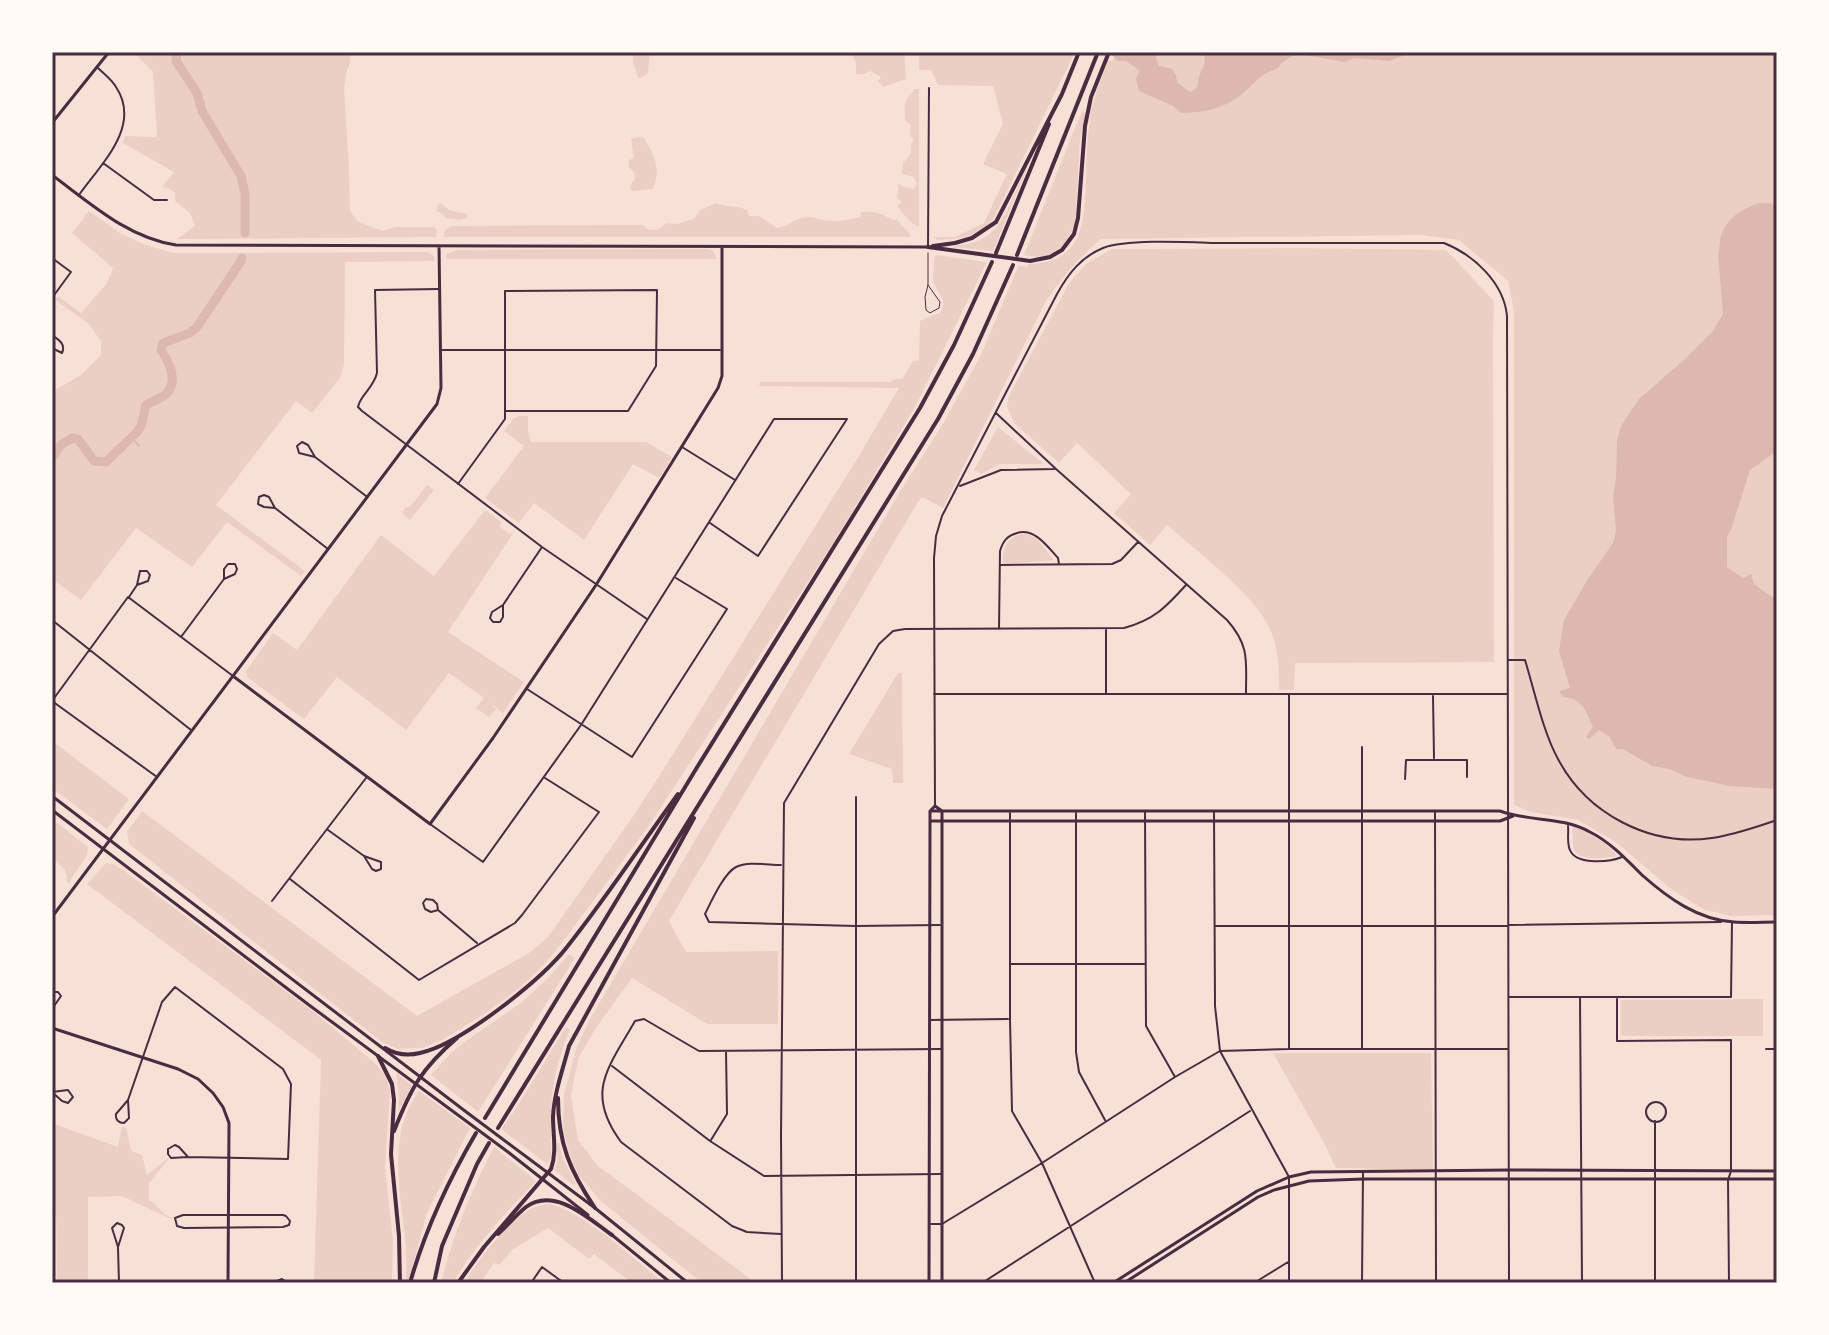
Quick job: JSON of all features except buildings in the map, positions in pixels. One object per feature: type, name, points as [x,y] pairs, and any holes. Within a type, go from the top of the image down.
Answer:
[{"type":"highway","points":[[996,253],[1079,52]]},
{"type":"highway","points":[[928,250],[1030,261],[1043,260],[1066,246],[1074,234],[1080,207],[1085,126],[1091,97],[1109,52]]},
{"type":"highway","points":[[1017,255],[1097,55]]},
{"type":"highway","points":[[928,250],[972,238],[996,222],[1062,94]]},
{"type":"highway","points":[[485,1118],[696,769],[920,408],[954,345],[992,262]]},
{"type":"highway","points":[[498,1128],[938,419],[973,354],[1013,265]]},
{"type":"highway","points":[[392,1135],[420,1076],[441,1052],[527,986],[565,950],[696,769]]},
{"type":"highway","points":[[458,1283],[484,1247],[548,1173],[555,1158],[553,1115],[569,1046],[715,780]]},
{"type":"highway","points":[[385,1048],[397,1053],[416,1054],[462,1034]]},
{"type":"highway","points":[[378,1056],[392,1084],[394,1100],[392,1178],[399,1236],[400,1283]]},
{"type":"highway","points":[[559,1083],[559,1121],[564,1150],[595,1208]]},
{"type":"highway","points":[[410,1283],[421,1244],[476,1133]]},
{"type":"highway","points":[[434,1283],[442,1246],[489,1143]]},
{"type":"highway","points":[[484,1247],[526,1207],[550,1200],[564,1203],[612,1235]]},
{"type":"street","points":[[52,123],[109,52]]},
{"type":"street","points":[[79,195],[121,135],[124,122],[121,97],[115,85],[97,67]]},
{"type":"street","points":[[52,175],[131,231],[176,245],[928,250],[929,88]]},
{"type":"street","points":[[102,162],[154,200],[167,200]]},
{"type":"street","points":[[929,1283],[930,811],[935,806],[934,558],[942,516],[1064,281],[1079,262],[1106,247],[1120,244],[1360,242],[1444,243],[1459,249],[1495,283],[1505,301],[1509,1283]]},
{"type":"street","points":[[52,917],[437,404],[440,397],[441,350],[439,246]]},
{"type":"street","points":[[430,824],[527,689],[596,585],[720,383],[722,247]]},
{"type":"street","points":[[52,258],[71,272],[52,298]]},
{"type":"street","points":[[440,289],[375,290],[377,373],[358,407],[542,547],[648,620]]},
{"type":"street","points":[[458,484],[503,423],[505,291],[657,290],[656,366],[628,411],[505,411]]},
{"type":"street","points":[[52,335],[63,344],[64,349],[62,353],[52,348]]},
{"type":"street","points":[[441,350],[722,350]]},
{"type":"street","points":[[995,412],[1227,620],[1244,645],[1246,695]]},
{"type":"street","points":[[128,597],[483,862],[581,725],[774,419],[847,419],[758,556],[710,523]]},
{"type":"street","points":[[315,457],[299,453],[297,446],[302,442],[308,445],[315,457],[367,497]]},
{"type":"street","points":[[681,447],[736,481]]},
{"type":"street","points":[[959,487],[1001,470],[1056,469]]},
{"type":"street","points":[[275,508],[328,549]]},
{"type":"street","points":[[999,629],[1000,551],[1004,540],[1014,533],[1026,531],[1038,537],[1058,558],[1059,564]]},
{"type":"street","points":[[1000,565],[1112,564],[1121,560],[1139,542]]},
{"type":"street","points":[[503,605],[542,547]]},
{"type":"street","points":[[527,689],[632,757],[727,609],[675,577]]},
{"type":"street","points":[[181,637],[224,579]]},
{"type":"street","points":[[137,585],[52,701],[158,778]]},
{"type":"street","points":[[782,1283],[784,803],[879,644],[893,631],[1124,628],[1152,618],[1186,585]]},
{"type":"street","points":[[52,620],[192,731]]},
{"type":"street","points":[[1106,629],[1106,694]]},
{"type":"street","points":[[1508,660],[1525,660],[1558,759],[1581,791],[1615,819],[1641,831],[1684,839],[1725,836],[1777,820]]},
{"type":"street","points":[[934,694],[1509,694]]},
{"type":"street","points":[[1289,695],[1289,1049]]},
{"type":"street","points":[[1433,695],[1434,760]]},
{"type":"street","points":[[1362,747],[1362,1049]]},
{"type":"street","points":[[1405,779],[1406,760],[1467,760],[1467,777]]},
{"type":"street","points":[[272,901],[367,776]]},
{"type":"street","points":[[290,879],[419,980],[515,923],[599,812],[544,777]]},
{"type":"street","points":[[52,796],[595,1208],[688,1283]]},
{"type":"street","points":[[856,797],[856,1283]]},
{"type":"street","points":[[935,806],[942,811]]},
{"type":"street","points":[[52,810],[508,1152],[671,1283]]},
{"type":"street","points":[[1145,810],[1146,1026],[1175,1077]]},
{"type":"street","points":[[930,811],[1500,811],[1508,816],[1568,822],[1592,832],[1676,902],[1704,915],[1732,922]]},
{"type":"street","points":[[942,811],[942,1283]]},
{"type":"street","points":[[1010,811],[1012,1111],[1042,1163],[1095,1283]]},
{"type":"street","points":[[1076,811],[1076,1052],[1079,1072],[1106,1121]]},
{"type":"street","points":[[1214,811],[1215,1006],[1220,1051],[1289,1177],[1289,1283]]},
{"type":"street","points":[[1435,811],[1436,1283]]},
{"type":"street","points":[[930,821],[1500,821],[1508,816]]},
{"type":"street","points":[[1568,822],[1569,847],[1571,854],[1578,859],[1614,860],[1623,857]]},
{"type":"street","points":[[327,829],[364,856]]},
{"type":"street","points":[[783,865],[733,868],[705,914],[709,922],[856,926],[941,924]]},
{"type":"street","points":[[438,910],[479,944]]},
{"type":"street","points":[[1508,997],[1731,997],[1732,922]]},
{"type":"street","points":[[1215,926],[1777,922]]},
{"type":"street","points":[[1010,964],[1145,964]]},
{"type":"street","points":[[128,1100],[129,1118],[126,1122],[120,1122],[116,1114],[128,1100],[162,1002],[175,987],[283,1069],[291,1084],[288,1159],[173,1159],[168,1149],[177,1146],[188,1157]]},
{"type":"street","points":[[52,992],[58,992],[61,996],[52,1009]]},
{"type":"street","points":[[1580,997],[1582,1283]]},
{"type":"street","points":[[1617,997],[1617,1041],[1731,1040],[1729,1283]]},
{"type":"street","points":[[781,1234],[747,1232],[732,1226],[621,1142],[610,1128],[601,1096],[605,1076],[635,1021],[644,1019],[699,1051],[942,1049]]},
{"type":"street","points":[[929,1020],[1010,1019]]},
{"type":"street","points":[[52,1028],[178,1069],[198,1079],[223,1107],[229,1123],[228,1283]]},
{"type":"street","points":[[930,1224],[942,1224],[1220,1051],[1508,1049]]},
{"type":"street","points":[[1766,1049],[1777,1049]]},
{"type":"street","points":[[710,1141],[727,1114],[726,1051]]},
{"type":"street","points":[[611,1065],[710,1141],[764,1176],[943,1174]]},
{"type":"street","points":[[68,1090],[72,1099],[64,1102],[52,1092],[68,1090]]},
{"type":"street","points":[[1657,1102],[1665,1112],[1663,1118],[1655,1121],[1649,1119],[1646,1110],[1657,1102]]},
{"type":"street","points":[[982,1283],[1252,1109]]},
{"type":"street","points":[[1655,1121],[1655,1283]]},
{"type":"street","points":[[1362,1283],[1363,1171]]},
{"type":"street","points":[[1113,1283],[1257,1191],[1289,1177],[1311,1172],[1777,1171]]},
{"type":"street","points":[[1124,1283],[1258,1197],[1289,1185],[1328,1179],[1777,1179]]},
{"type":"street","points":[[183,1215],[229,1215],[283,1215],[290,1221],[283,1227],[184,1228],[175,1222],[175,1218],[183,1215]]},
{"type":"street","points":[[118,1247],[124,1228],[117,1223],[112,1228],[118,1247],[119,1283]]},
{"type":"street","points":[[1254,1283],[1289,1262]]},
{"type":"street","points":[[531,1283],[542,1267],[564,1283]]},
{"type":"street","points":[[272,1283],[282,1279],[288,1283]]},
{"type":"lane","points":[[928,250],[925,297],[926,310],[930,313],[939,308],[940,302],[928,285]]},
{"type":"shaded area","points":[[133,52],[350,52],[344,90],[350,210],[357,221],[382,231],[395,227],[434,227],[436,237],[177,239],[195,226],[190,213],[175,201],[175,193],[162,187],[174,172],[123,143],[125,136],[157,137],[153,72]]},
{"type":"shaded area","points":[[634,52],[650,52],[648,73],[639,79],[633,62]]},
{"type":"shaded area","points":[[852,52],[904,52],[906,80],[883,87],[878,81],[881,77],[870,71],[856,74]]},
{"type":"shaded area","points":[[919,52],[1075,52],[994,218],[982,229],[962,238],[938,240],[933,237],[955,237],[984,223],[1007,174],[983,164],[1003,124],[993,86],[938,85],[931,70],[919,70]]},
{"type":"shaded area","points":[[1104,52],[1156,52],[1159,66],[1172,69],[1177,82],[1190,92],[1197,87],[1205,57],[1196,52],[1413,52],[1389,61],[1354,58],[1345,62],[1299,54],[1262,76],[1227,104],[1205,111],[1181,113],[1173,106],[1139,91],[1136,78],[1140,71]]},
{"type":"shaded area","points":[[1117,52],[1777,52],[1777,915],[1732,916],[1705,910],[1672,890],[1617,843],[1578,820],[1531,812],[1514,805],[1514,311],[1508,281],[1459,240],[1421,235],[1101,239],[1071,268],[1046,301],[943,508],[922,497],[918,502],[669,921],[686,952],[778,951],[778,1024],[707,1024],[632,978],[579,1057],[571,1096],[578,1140],[597,1165],[756,1283],[702,1283],[602,1202],[579,1176],[563,1128],[564,1095],[576,1049],[590,1019],[944,422],[980,357],[1019,265],[1027,267],[1060,256],[1077,238],[1084,212],[1091,112],[1108,60],[1112,61]]},
{"type":"shaded area","points":[[914,89],[919,89],[919,227],[897,206],[902,202],[897,198],[899,183],[914,189],[917,184],[914,177],[902,174],[903,163],[911,154],[914,140],[910,136],[911,125],[905,120],[905,111],[906,101]]},
{"type":"shaded area","points":[[1082,111],[1086,113],[1080,140],[1075,223],[1057,251],[1043,256],[1024,255]]},
{"type":"shaded area","points":[[644,138],[651,151],[657,175],[653,189],[632,191],[630,187],[635,178],[634,172],[628,167],[629,160],[634,158],[631,139]]},
{"type":"shaded area","points":[[1028,166],[993,251],[952,247],[976,242],[992,232],[1005,215]]},
{"type":"shaded area","points":[[441,203],[449,210],[467,214],[466,218],[445,218],[436,211]]},
{"type":"shaded area","points":[[716,203],[747,210],[749,216],[759,216],[777,228],[804,217],[842,221],[861,216],[860,212],[873,212],[894,221],[896,219],[911,235],[444,237],[444,231],[451,226],[643,225],[649,230],[659,229],[667,223],[677,224],[694,219],[700,210]]},
{"type":"shaded area","points":[[1759,203],[1777,204],[1777,451],[1750,470],[1727,536],[1727,567],[1743,578],[1751,574],[1754,584],[1772,597],[1777,596],[1775,789],[1730,786],[1652,766],[1623,749],[1616,749],[1609,736],[1599,730],[1589,739],[1586,737],[1593,727],[1585,711],[1579,703],[1563,697],[1559,691],[1570,688],[1559,651],[1564,620],[1613,543],[1616,531],[1613,497],[1621,426],[1639,399],[1713,331],[1723,314],[1718,255],[1721,236],[1727,223],[1736,215]]},
{"type":"shaded area","points":[[89,211],[120,233],[173,253],[428,252],[434,256],[434,261],[345,262],[344,364],[340,378],[312,413],[296,401],[216,505],[305,571],[301,576],[227,522],[192,567],[136,528],[81,600],[52,579],[52,388],[55,390],[81,375],[101,355],[101,341],[88,323],[55,300],[58,296],[81,313],[107,283],[113,268],[72,233]]},
{"type":"shaded area","points":[[1112,249],[1446,250],[1494,301],[1494,662],[1295,663],[1294,690],[1279,690],[1279,669],[1272,634],[1255,605],[1167,525],[1150,545],[1114,513],[1131,494],[1077,443],[1059,463],[1014,423],[1007,406],[1009,396],[1069,283],[1086,264]]},
{"type":"shaded area","points":[[456,250],[713,251],[717,259],[446,259],[447,254]]},
{"type":"shaded area","points":[[936,255],[987,262],[915,407],[832,545],[648,827],[539,970],[483,1015],[442,1040],[422,1048],[398,1049],[382,1042],[129,844],[127,832],[142,811],[417,1016],[529,953],[548,937],[634,815],[899,388],[756,386],[760,382],[891,382],[902,379],[913,361],[919,360],[920,321],[941,312],[943,307],[933,279]]},
{"type":"shaded area","points":[[519,416],[528,416],[531,442],[646,442],[672,457],[659,478],[633,464],[584,540],[534,503],[519,523],[485,498],[524,446],[504,431]]},
{"type":"shaded area","points":[[998,427],[1044,464],[1000,464],[981,474],[974,470]]},
{"type":"shaded area","points":[[427,485],[434,490],[410,520],[402,513]]},
{"type":"shaded area","points":[[485,510],[501,522],[500,527],[510,534],[514,532],[448,632],[524,682],[503,713],[489,702],[496,709],[489,717],[476,708],[484,698],[449,673],[406,730],[337,677],[304,719],[247,677],[246,671],[273,633],[297,650],[381,535],[434,576]]},
{"type":"shaded area","points":[[1026,533],[1037,539],[1054,560],[1003,564],[1007,543]]},
{"type":"shaded area","points":[[898,673],[902,673],[903,783],[893,783],[892,769],[849,754]]},
{"type":"shaded area","points":[[52,741],[129,799],[107,829],[52,788]]},
{"type":"shaded area","points":[[52,819],[88,847],[87,855],[68,884],[65,870],[52,857]]},
{"type":"shaded area","points":[[1575,827],[1598,839],[1617,856],[1594,858],[1577,854],[1572,829]]},
{"type":"shaded area","points":[[106,863],[123,870],[313,1011],[385,1075],[390,1091],[385,1166],[393,1242],[392,1283],[314,1283],[321,1060],[87,884]]},
{"type":"shaded area","points":[[569,954],[575,958],[478,1112],[431,1075],[467,1040],[521,1003]]},
{"type":"shaded area","points":[[1763,999],[1763,1036],[1621,1036],[1621,1000]]},
{"type":"shaded area","points":[[566,1027],[570,1030],[555,1078],[551,1107],[551,1157],[547,1164],[501,1129]]},
{"type":"shaded area","points":[[1273,1053],[1431,1053],[1433,1170],[1336,1168]]},
{"type":"shaded area","points":[[396,1073],[412,1085],[398,1112],[399,1096]]},
{"type":"shaded area","points":[[419,1091],[470,1128],[427,1213],[406,1283],[399,1144],[409,1108]]},
{"type":"shaded area","points":[[52,1123],[118,1147],[122,1127],[126,1127],[131,1151],[142,1155],[147,1175],[168,1160],[149,1183],[149,1199],[171,1219],[122,1196],[88,1197],[88,1281],[57,1281],[56,1214],[52,1215]]},
{"type":"shaded area","points":[[557,1143],[576,1184],[574,1185],[554,1170]]},
{"type":"shaded area","points":[[494,1147],[536,1181],[481,1242],[453,1283],[441,1283],[463,1214]]},
{"type":"shaded area","points":[[549,1204],[592,1225],[664,1283],[632,1283],[594,1254],[589,1259],[548,1228],[512,1250],[499,1265],[494,1263],[480,1283],[464,1283],[512,1223],[530,1209]]},
{"type":"waterway","points":[[177,52],[176,61],[197,93],[202,111],[241,176],[245,194],[245,233]]},
{"type":"waterway","points":[[52,458],[61,445],[72,438],[78,439],[94,461],[106,462],[137,432],[146,405],[165,395],[172,384],[170,366],[161,350],[163,343],[190,333],[197,327],[242,258]]},
{"type":"waterway","points":[[135,433],[133,439],[139,446]]}]
